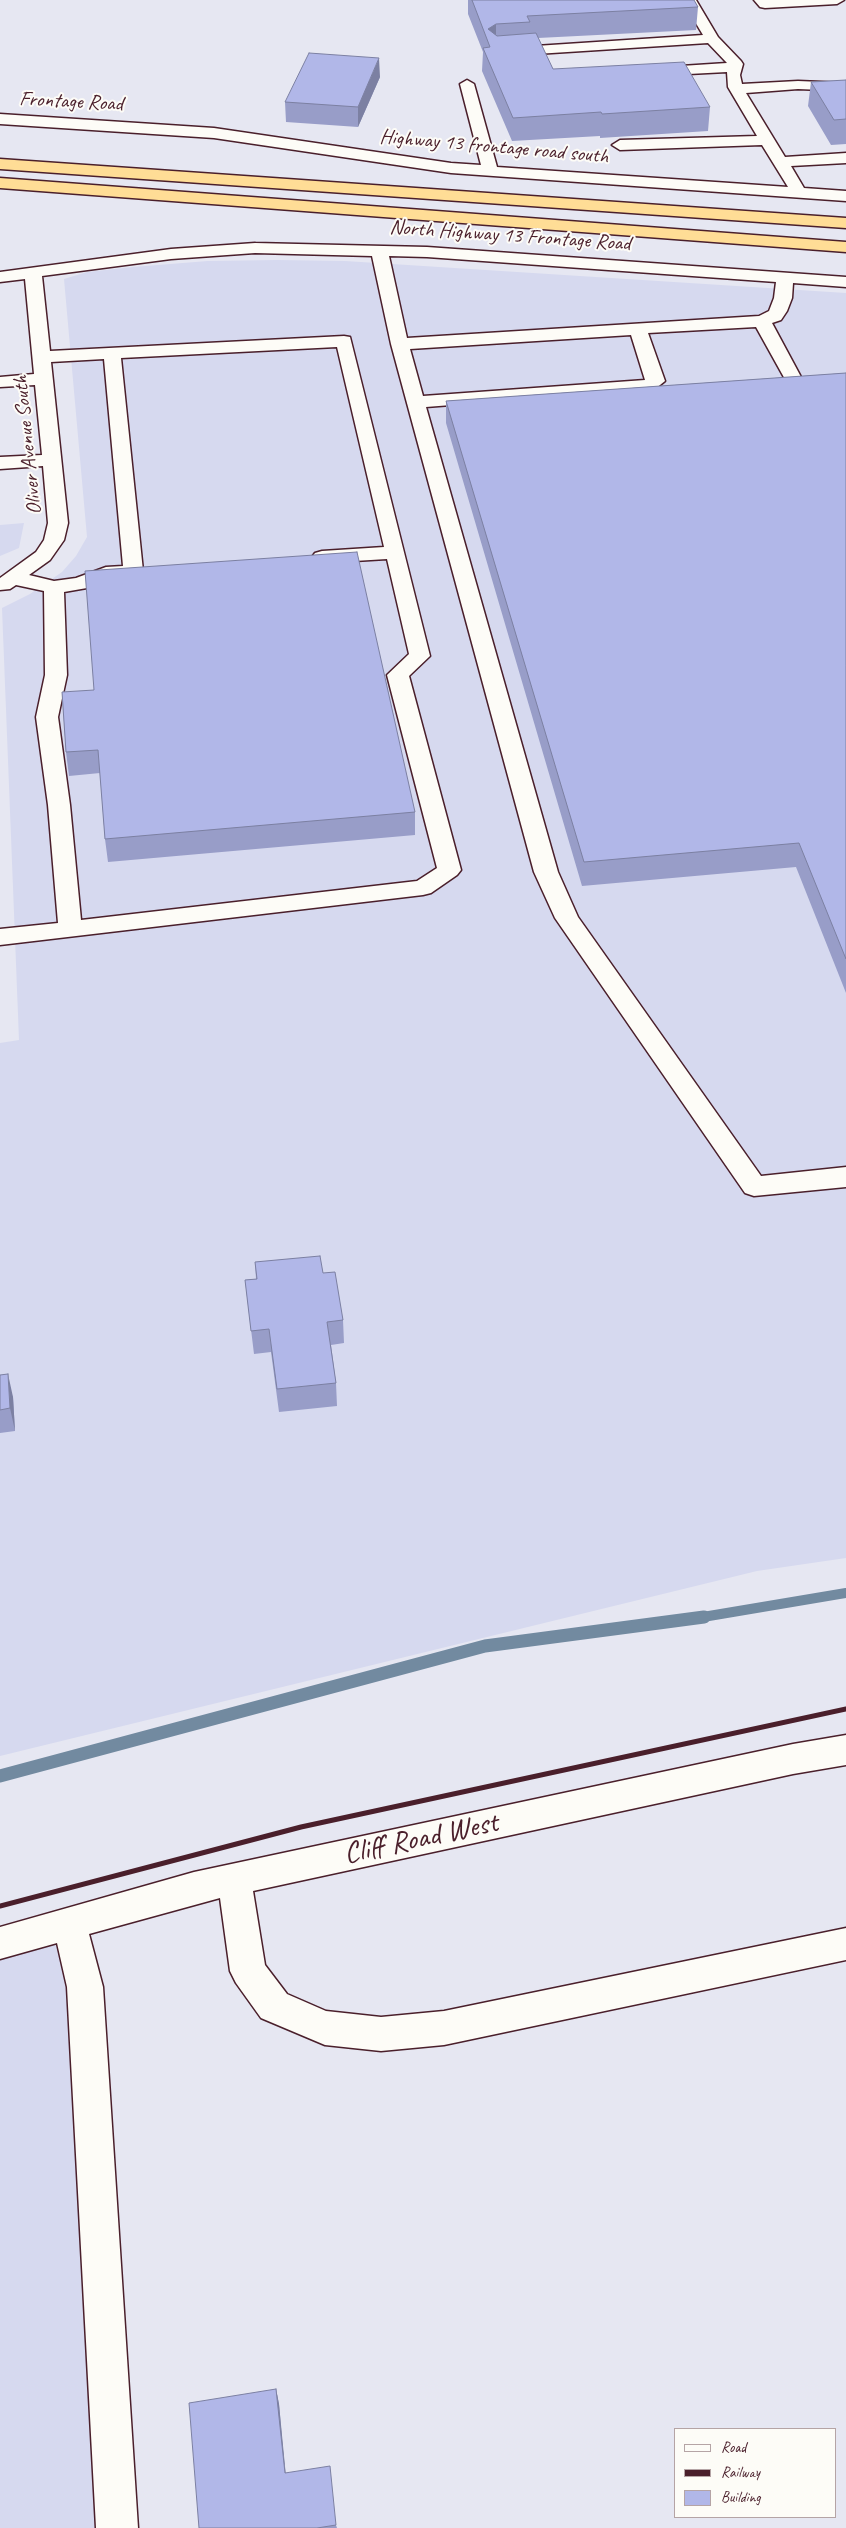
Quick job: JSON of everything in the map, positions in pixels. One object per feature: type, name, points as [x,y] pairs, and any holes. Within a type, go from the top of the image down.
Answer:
[{"type":"highway","points":[[0,149],[274,183]]},
{"type":"highway","points":[[0,164],[846,223]]},
{"type":"highway","points":[[0,183],[846,248]]},
{"type":"highway","points":[[0,189],[181,197]]},
{"type":"street","points":[[689,0],[712,40],[736,66]]},
{"type":"street","points":[[761,0],[765,4],[837,0]]},
{"type":"street","points":[[496,52],[712,40]]},
{"type":"street","points":[[638,72],[736,66]]},
{"type":"street","points":[[736,66],[733,75],[736,89],[799,193]]},
{"type":"street","points":[[467,84],[490,171]]},
{"type":"street","points":[[736,89],[798,85],[846,88]]},
{"type":"street","name":"Frontage Road","points":[[0,119],[140,127]]},
{"type":"street","name":"Highway 13 frontage road south","points":[[140,127],[246,136],[412,164],[846,196]]},
{"type":"street","points":[[620,146],[768,140]]},
{"type":"street","points":[[781,162],[846,158]]},
{"type":"street","name":"North Highway 13 Frontage Road","points":[[0,277],[172,254],[255,248],[379,250],[846,282]]},
{"type":"street","points":[[379,250],[400,344],[546,872],[567,918],[754,1186],[846,1177]]},
{"type":"street","name":"Oliver Avenue South","points":[[6,583],[43,556],[54,540],[58,523],[33,272]]},
{"type":"street","points":[[400,344],[762,320],[774,316],[778,311],[783,298],[786,278]]},
{"type":"street","points":[[762,320],[792,377]]},
{"type":"street","points":[[416,402],[649,385],[656,381],[637,328]]},
{"type":"street","points":[[0,937],[423,888],[449,870],[398,675],[420,656],[344,341],[42,357]]},
{"type":"street","points":[[6,583],[54,587],[80,584],[106,574],[142,571],[126,481],[112,352]]},
{"type":"street","points":[[0,382],[44,379]]},
{"type":"street","points":[[0,463],[52,460]]},
{"type":"street","points":[[303,559],[395,552]]},
{"type":"street","points":[[54,587],[56,675],[47,717],[59,805],[70,929]]},
{"type":"street","name":"Cliff Road West","points":[[0,1943],[194,1888],[784,1761],[846,1750]]},
{"type":"street","points":[[234,1879],[248,1971],[274,2006],[326,2028],[381,2034],[444,2028],[846,1944]]},
{"type":"street","points":[[69,1923],[85,1987],[117,2528]]},
{"type":"shaded area","points":[[208,261],[345,261],[846,293],[846,1558],[757,1571],[0,1756],[0,1043],[19,1040],[2,608],[30,594],[62,572],[76,556],[87,537],[64,279],[87,272],[133,267]]},
{"type":"shaded area","points":[[24,523],[19,548],[0,556],[0,525]]},
{"type":"shaded area","points":[[69,1923],[117,2528],[0,2528],[0,1944]]},
{"type":"building","points":[[472,0],[694,0],[698,7],[527,16],[530,22],[496,24],[488,29],[497,36],[536,33],[553,69],[684,62],[710,107],[513,118],[483,48],[490,47]]},
{"type":"building","points":[[309,53],[379,58],[358,107],[285,102]]},
{"type":"building","points":[[846,80],[846,119],[834,120],[811,82]]},
{"type":"building","points":[[846,373],[846,959],[799,843],[584,862],[446,401]]},
{"type":"building","points":[[357,552],[415,812],[105,839],[98,750],[66,752],[62,692],[94,690],[85,571]]},
{"type":"building","points":[[320,1256],[323,1273],[335,1272],[343,1320],[327,1322],[336,1383],[277,1389],[269,1329],[251,1331],[245,1280],[257,1279],[255,1262]]},
{"type":"building","points":[[8,1374],[10,1408],[0,1410],[0,1375]]},
{"type":"building","points":[[276,2389],[285,2473],[330,2466],[336,2525],[317,2528],[199,2528],[189,2403]]},
{"type":"waterway","points":[[699,1618],[846,1593]]},
{"type":"waterway","points":[[699,1618],[704,1617]]},
{"type":"waterway","points":[[0,1776],[485,1646],[699,1618]]},
{"type":"railway","points":[[0,1906],[301,1827],[846,1709]]}]
